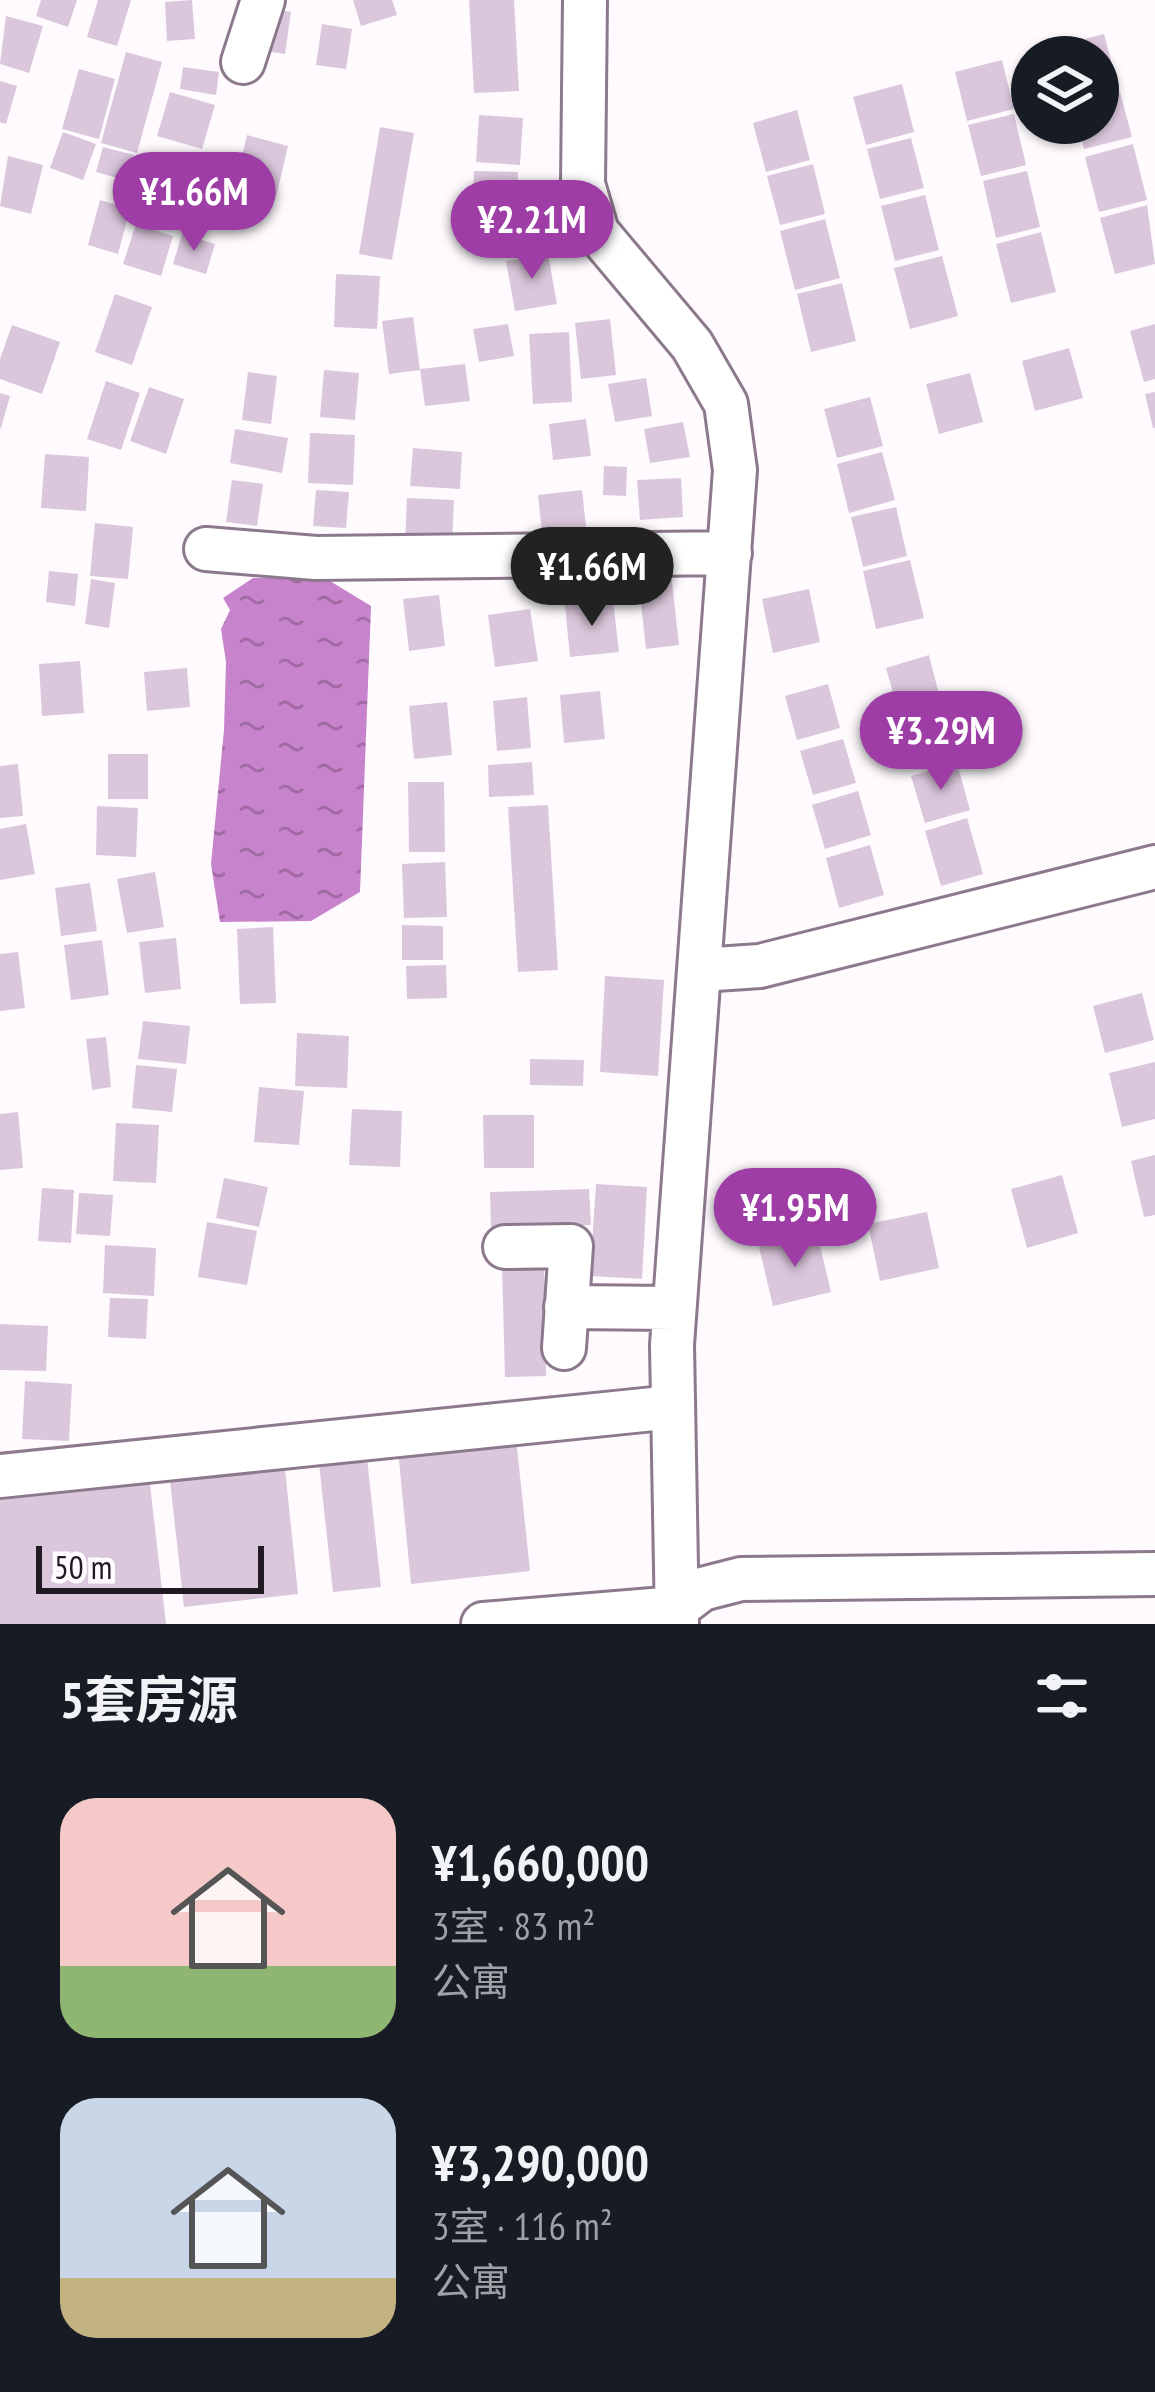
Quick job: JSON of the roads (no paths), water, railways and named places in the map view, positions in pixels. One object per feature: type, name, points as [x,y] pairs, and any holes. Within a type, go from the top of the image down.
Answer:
[{"type":"street","points":[[243,62],[263,0]]},
{"type":"street","points":[[585,0],[583,184],[597,232],[692,345],[726,404],[735,470],[674,1308],[677,1616]]},
{"type":"street","points":[[206,548],[316,558],[730,553]]},
{"type":"street","points":[[700,970],[760,966],[1155,867]]},
{"type":"street","points":[[505,1247],[571,1246],[565,1327],[674,1308]]},
{"type":"street","points":[[0,1476],[673,1407]]},
{"type":"street","points":[[483,1624],[677,1616],[702,1589],[741,1579],[1155,1574]]},
{"type":"water","points":[[253,578],[325,578],[371,606],[360,892],[311,921],[220,922],[211,864],[224,730],[226,662],[221,629],[230,610],[223,598]]}]
